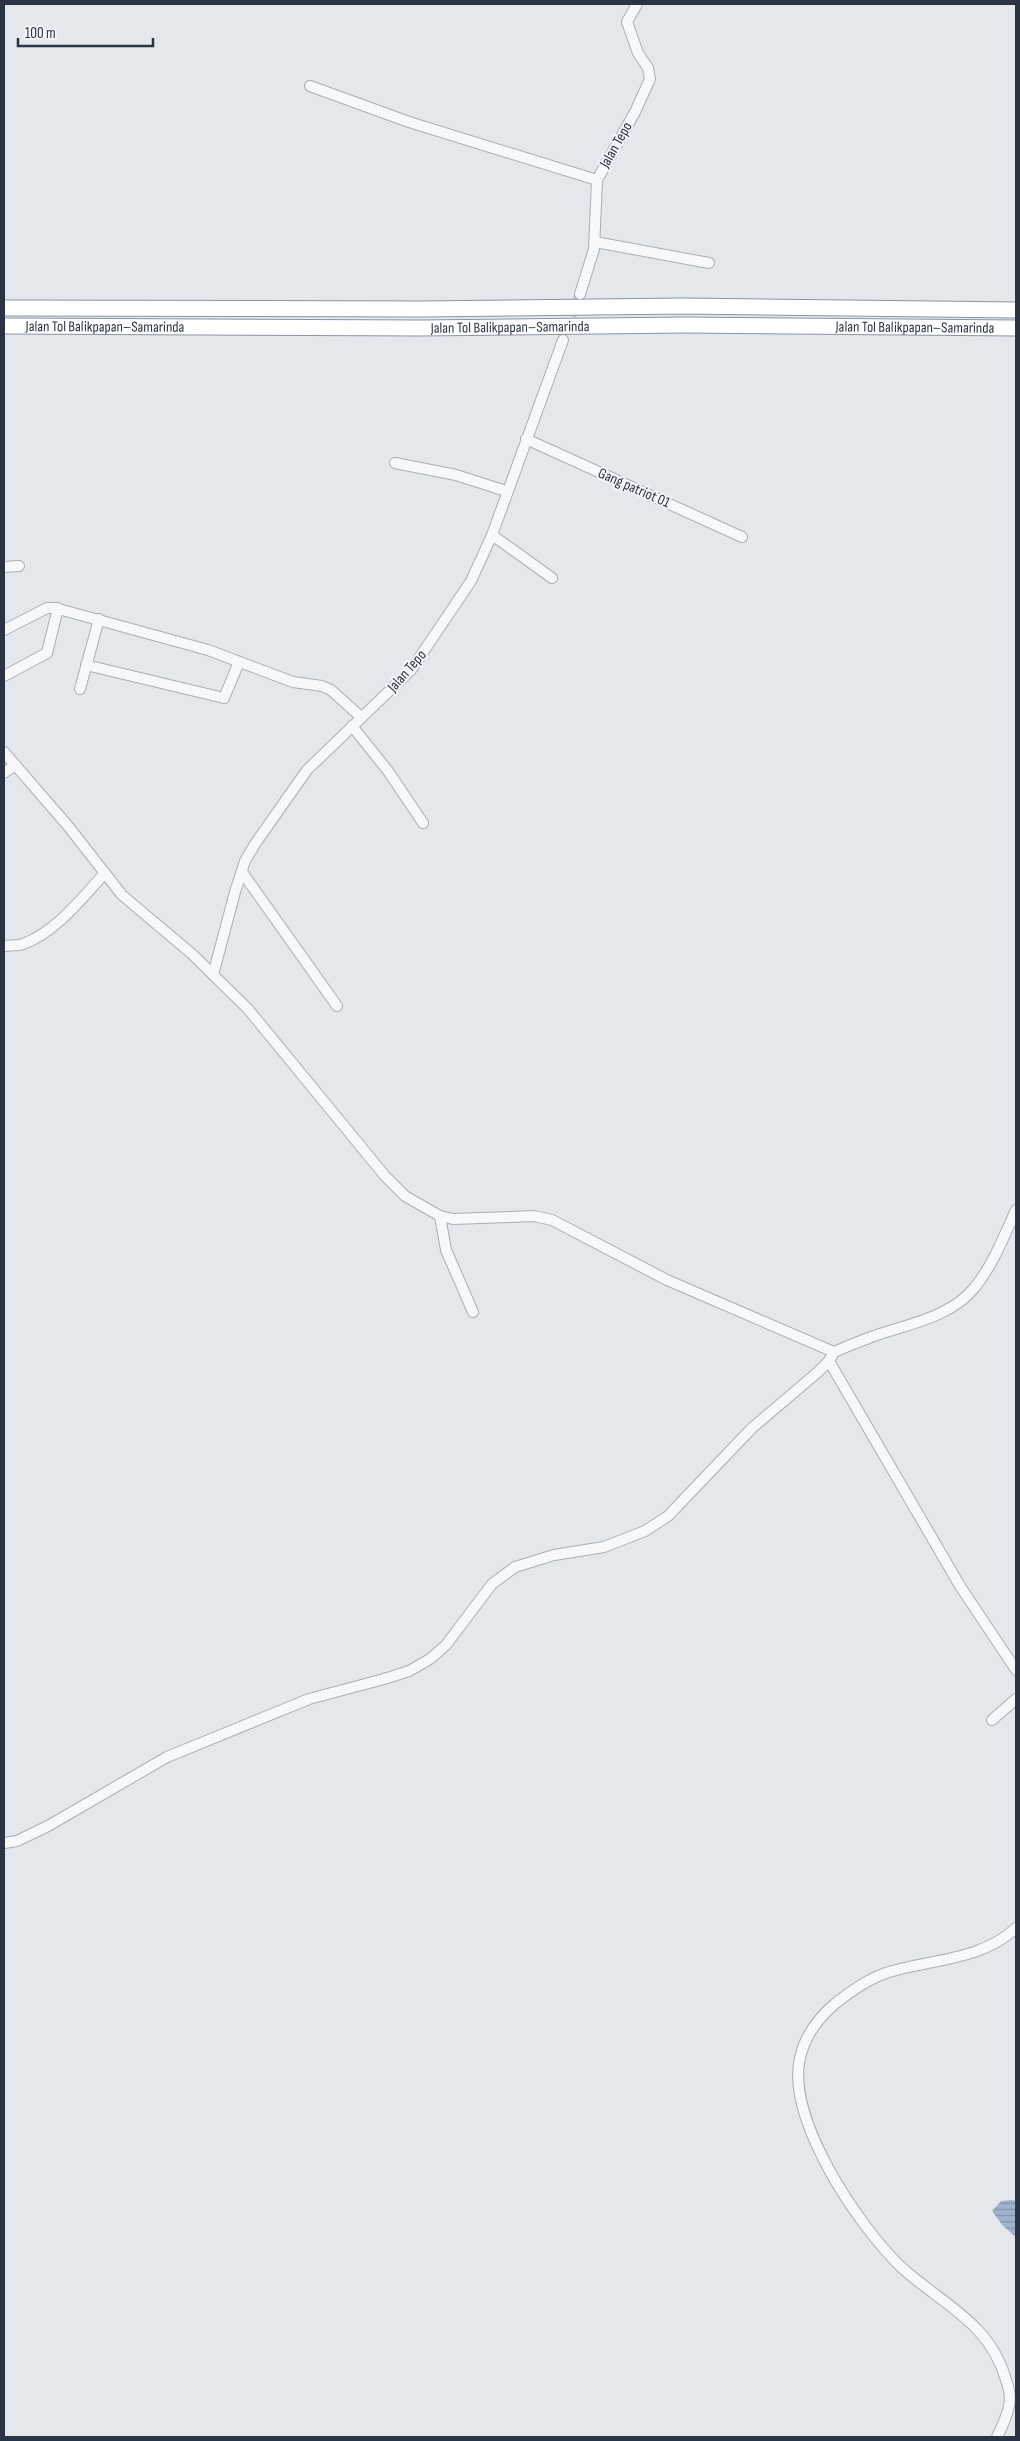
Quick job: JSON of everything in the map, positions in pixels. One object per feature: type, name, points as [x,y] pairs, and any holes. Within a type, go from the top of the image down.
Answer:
[{"type":"highway","name":"Jalan Tol Balikpapan–Samarinda","points":[[4,308],[422,309],[684,306],[1016,310]]},
{"type":"highway","name":"Jalan Tol Balikpapan–Samarinda","points":[[4,326],[422,328],[704,325],[1016,328]]},
{"type":"street","name":"Jalan Tepo","points":[[580,294],[595,242],[597,180],[635,112],[650,79],[648,68],[638,53],[627,22],[637,4]]},
{"type":"street","points":[[310,86],[457,137],[597,180]]},
{"type":"street","points":[[595,242],[709,263]]},
{"type":"street","name":"Jalan Tepo","points":[[214,974],[242,872],[255,844],[302,776],[361,717],[386,695],[423,655],[471,581],[492,535],[506,491],[563,340]]},
{"type":"street","name":"Gang patriot 01","points":[[526,439],[742,537]]},
{"type":"street","points":[[396,463],[456,474],[506,491]]},
{"type":"street","points":[[492,535],[552,578]]},
{"type":"street","points":[[4,567],[19,566]]},
{"type":"street","points":[[4,630],[47,608],[58,608],[208,650],[293,682],[322,686],[331,690],[361,717]]},
{"type":"street","points":[[4,676],[47,653],[58,608]]},
{"type":"street","points":[[80,689],[99,618]]},
{"type":"street","points":[[86,665],[224,698],[239,662]]},
{"type":"street","points":[[352,726],[388,771],[423,823]]},
{"type":"street","points":[[4,752],[68,826],[122,894],[214,974],[258,1021],[385,1176],[405,1196],[440,1216],[453,1219],[534,1216],[552,1220],[667,1280],[834,1352]]},
{"type":"street","points":[[4,774],[14,765]]},
{"type":"street","points":[[242,872],[337,1006]]},
{"type":"street","points":[[4,946],[21,945],[39,936],[75,905],[106,874]]},
{"type":"street","points":[[4,1843],[17,1841],[48,1826],[167,1757],[309,1699],[409,1671],[430,1659],[446,1645],[492,1584],[515,1567],[554,1555],[613,1544],[645,1531],[668,1516],[752,1428],[829,1361],[834,1352],[952,1307],[974,1289],[988,1269],[1016,1210]]},
{"type":"street","points":[[440,1216],[446,1250],[473,1312]]},
{"type":"street","points":[[829,1361],[960,1586],[1016,1670]]},
{"type":"street","points":[[992,1720],[1016,1699]]},
{"type":"street","points":[[997,2437],[1010,2404],[1007,2382],[993,2347],[974,2326],[901,2267],[878,2242],[846,2197],[827,2166],[810,2128],[802,2103],[800,2059],[806,2039],[826,2011],[861,1985],[884,1974],[982,1949],[1015,1931]]},
{"type":"water","points":[[1001,2201],[1016,2201],[1016,2237],[1003,2226],[992,2211]]},
{"type":"tunnel","points":[[566,330],[580,294]]}]
